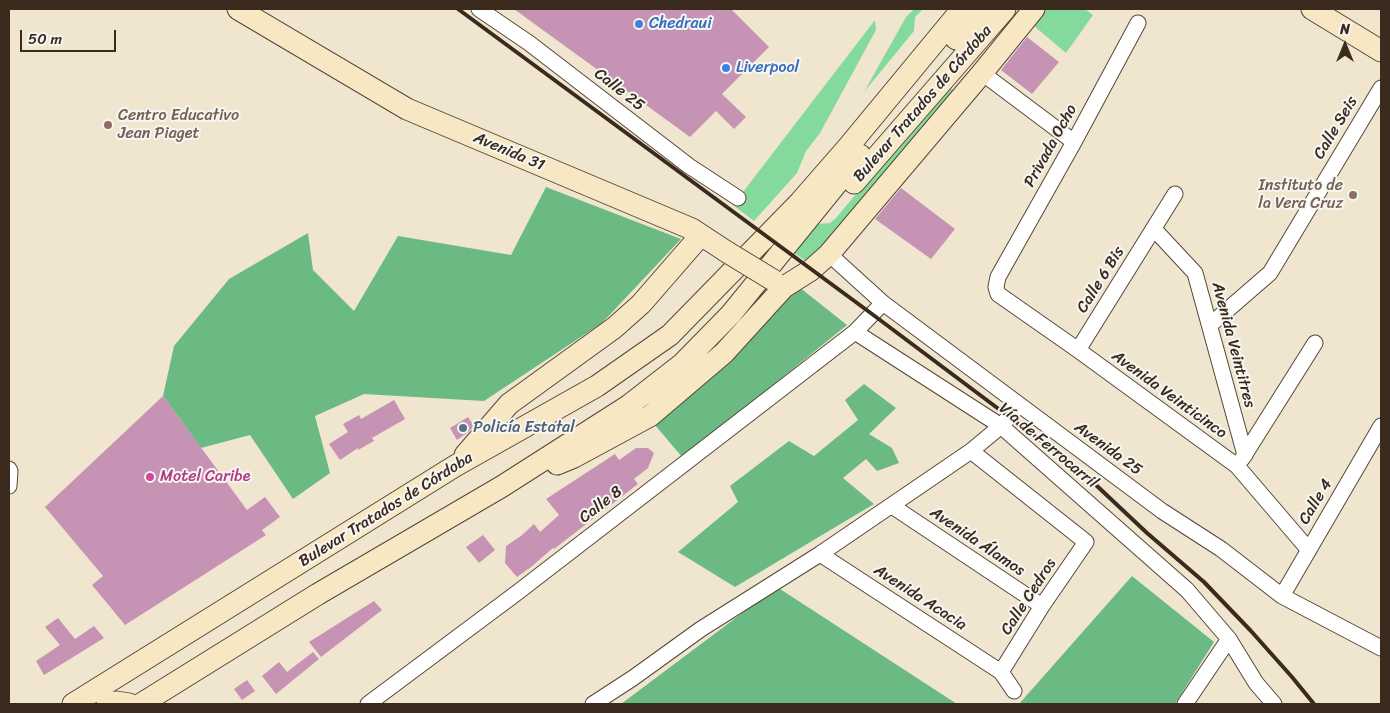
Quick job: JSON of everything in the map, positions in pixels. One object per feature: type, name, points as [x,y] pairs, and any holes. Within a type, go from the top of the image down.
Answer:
[{"type":"main road","name":"Avenida 31","points":[[238,9],[407,109],[692,229],[779,283]]},
{"type":"main road","name":"Bulevar Tratados de Córdoba","points":[[806,207],[828,149],[943,9]]},
{"type":"main road","name":"Bulevar Tratados de Córdoba","points":[[141,704],[318,594],[501,487],[628,406],[682,364],[731,314],[848,147],[962,9]]},
{"type":"main road","points":[[501,487],[574,457],[650,416],[724,353],[779,283],[811,270],[829,254],[1034,9]]},
{"type":"main road","points":[[996,10],[1009,40]]},
{"type":"main road","name":"Bulevar Tratados de Córdoba","points":[[806,207],[853,185],[944,79],[996,10]]},
{"type":"main road","name":"Bulevar Tratados de Córdoba","points":[[72,704],[455,466],[597,386],[670,335],[806,207],[996,10]]},
{"type":"main road","points":[[1321,11],[1381,51]]},
{"type":"main road","points":[[944,79],[982,73]]},
{"type":"main road","points":[[455,466],[509,404],[621,322],[641,304],[701,235]]},
{"type":"main road","points":[[107,704],[116,702],[129,704]]},
{"type":"street","name":"Calle 25","points":[[479,9],[537,49],[689,166],[738,198]]},
{"type":"street","name":"Privada Ocho","points":[[996,287],[998,278],[1138,23]]},
{"type":"street","points":[[982,73],[1074,142]]},
{"type":"street","name":"Calle Seis","points":[[1210,325],[1270,273],[1381,88]]},
{"type":"street","name":"Calle 6 Bis","points":[[1078,350],[1175,194]]},
{"type":"street","name":"Avenida Veintitres","points":[[1154,229],[1195,274],[1210,325],[1241,460]]},
{"type":"street","name":"Avenida 25","points":[[829,254],[883,303],[1162,511],[1221,549],[1282,596],[1381,648]]},
{"type":"street","name":"Avenida Veinticinco","points":[[996,287],[998,294],[1241,460],[1308,550]]},
{"type":"street","points":[[855,332],[883,303]]},
{"type":"street","name":"Vía de Ferrocarril","points":[[855,332],[1001,426],[1187,590],[1229,639],[1256,683],[1274,704]]},
{"type":"street","name":"Calle 8","points":[[368,704],[518,592],[855,332]]},
{"type":"street","points":[[1241,460],[1315,343]]},
{"type":"street","points":[[593,704],[633,678],[700,629],[820,554],[971,451],[1001,426],[1019,405]]},
{"type":"street","name":"Calle 4","points":[[1282,596],[1381,426]]},
{"type":"street","name":"Calle Cedros","points":[[971,451],[1086,542],[1042,606],[1001,672]]},
{"type":"street","points":[[9,469],[9,486]]},
{"type":"street","name":"Avenida Álamos","points":[[892,506],[1042,606]]},
{"type":"street","name":"Avenida Acacia","points":[[820,554],[1001,672]]},
{"type":"street","points":[[1186,704],[1229,639]]},
{"type":"street","points":[[1001,672],[1014,691]]},
{"type":"green space","points":[[914,9],[923,9],[915,17],[914,31],[864,92],[906,17]]},
{"type":"green space","points":[[1046,9],[1085,9],[1093,15],[1066,53],[1033,25]]},
{"type":"green space","points":[[875,20],[876,30],[820,133],[806,151],[797,173],[754,221],[733,205]]},
{"type":"green space","points":[[944,89],[959,89],[809,263],[794,253],[818,224],[830,223],[836,218]]},
{"type":"green space","points":[[546,187],[681,239],[602,323],[484,401],[364,394],[315,416],[330,473],[293,499],[250,435],[201,448],[163,396],[174,346],[229,279],[308,233],[313,270],[354,311],[398,236],[511,255]]},
{"type":"green space","points":[[799,287],[847,325],[683,458],[654,424],[732,360]]},
{"type":"green space","points":[[864,384],[896,408],[869,434],[892,448],[899,463],[877,471],[866,459],[843,478],[874,504],[735,587],[678,552],[738,502],[730,486],[789,441],[814,456],[858,420],[845,400]]},
{"type":"green space","points":[[1132,576],[1214,642],[1175,704],[1019,704]]},
{"type":"green space","points":[[777,587],[957,704],[621,704]]},
{"type":"building","points":[[514,9],[731,9],[769,47],[722,94],[746,117],[734,129],[716,111],[690,137]]},
{"type":"building","points":[[1027,37],[1059,62],[1032,94],[1001,70]]},
{"type":"building","points":[[901,188],[955,229],[931,259],[875,219]]},
{"type":"building","name":"Motel Caribe","points":[[163,396],[247,510],[265,497],[280,517],[262,530],[266,535],[125,625],[92,585],[103,576],[45,507]]},
{"type":"building","points":[[394,400],[405,419],[372,438],[374,441],[358,450],[358,448],[340,460],[329,444],[348,432],[343,424],[359,415],[361,419]]},
{"type":"building","name":"Policía Estatal","points":[[468,417],[474,426],[457,440],[450,428]]},
{"type":"building","points":[[636,448],[648,448],[654,453],[648,468],[634,479],[638,484],[517,577],[505,563],[506,546],[534,524],[540,532],[559,515],[546,499],[615,454],[619,460]]},
{"type":"building","points":[[483,535],[495,550],[479,563],[466,547]]},
{"type":"building","points":[[374,601],[382,610],[321,657],[309,642]]},
{"type":"building","points":[[58,618],[75,639],[94,626],[104,638],[44,675],[36,661],[60,645],[45,627]]},
{"type":"building","points":[[313,652],[319,659],[276,694],[262,676],[279,662],[287,672]]},
{"type":"building","points":[[247,680],[255,691],[242,700],[234,689]]},
{"type":"railway","points":[[458,9],[1080,470],[1147,533],[1204,582],[1251,631],[1314,704]]},
{"type":"place","name":"Chedraui","points":[[639,24]]},
{"type":"place","name":"Liverpool","points":[[726,68]]},
{"type":"place","name":"Centro Educativo Jean Piaget","points":[[108,125]]},
{"type":"place","name":"Instituto de la Vera Cruz","points":[[1353,195]]},
{"type":"place","name":"Policía Estatal","points":[[463,428]]},
{"type":"place","name":"Motel Caribe","points":[[150,477]]}]
